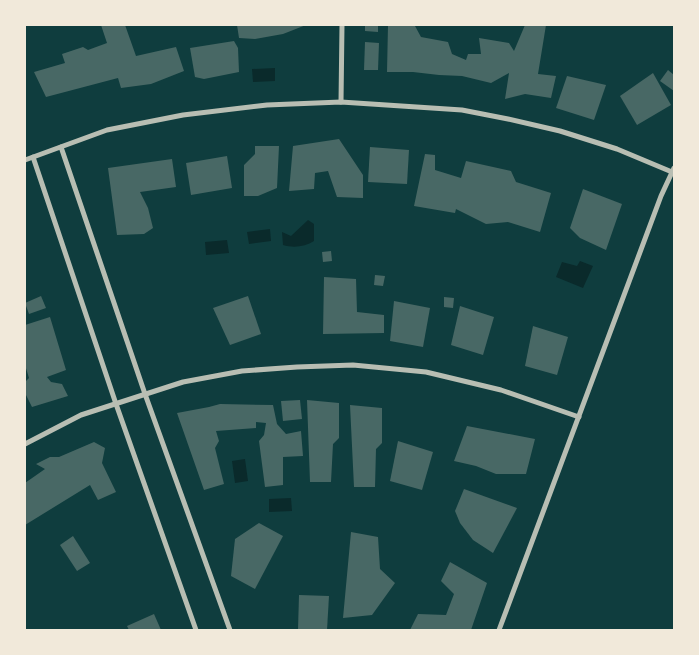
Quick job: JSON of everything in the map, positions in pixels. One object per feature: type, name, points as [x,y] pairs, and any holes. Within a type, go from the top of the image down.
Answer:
[{"type":"street","points":[[341,102],[342,25]]},
{"type":"street","points":[[25,160],[107,130],[183,114],[267,104],[341,102],[462,110],[508,119],[560,131],[617,149],[673,170],[661,196],[499,630]]},
{"type":"street","points":[[61,147],[145,394],[230,630]]},
{"type":"street","points":[[33,157],[116,404],[196,630]]},
{"type":"street","points":[[25,444],[81,415],[183,382],[242,371],[297,367],[353,365],[426,372],[501,390],[579,418]]},
{"type":"water","points":[[275,68],[275,81],[253,82],[252,69]]},
{"type":"water","points":[[308,220],[314,224],[314,241],[307,245],[283,245],[282,232],[291,236]]},
{"type":"water","points":[[270,229],[271,241],[249,244],[247,232]]},
{"type":"water","points":[[227,240],[229,253],[206,255],[205,242]]},
{"type":"water","points":[[580,261],[593,266],[583,288],[556,277],[562,262],[577,266]]},
{"type":"water","points":[[245,459],[248,481],[235,483],[232,461]]},
{"type":"water","points":[[291,498],[292,511],[269,512],[269,499]]},
{"type":"building","points":[[101,25],[125,25],[136,56],[176,47],[184,71],[151,84],[121,88],[118,78],[46,97],[34,72],[65,63],[62,54],[83,47],[88,50],[107,43]]},
{"type":"building","points":[[237,25],[306,25],[283,34],[255,39],[239,38]]},
{"type":"building","points":[[365,25],[378,25],[378,32],[365,31]]},
{"type":"building","points":[[388,25],[415,26],[421,37],[448,42],[452,54],[466,60],[468,54],[481,54],[479,38],[509,43],[514,51],[525,25],[546,25],[538,74],[556,76],[551,98],[525,94],[505,99],[509,73],[491,83],[462,76],[387,72]]},
{"type":"building","points":[[234,41],[238,48],[239,72],[204,79],[195,77],[190,48]]},
{"type":"building","points":[[365,42],[379,43],[378,70],[364,70]]},
{"type":"building","points":[[668,70],[674,75],[674,91],[660,81]]},
{"type":"building","points":[[653,73],[671,105],[637,125],[620,96]]},
{"type":"building","points":[[567,76],[606,85],[594,120],[556,108]]},
{"type":"building","points":[[339,139],[363,175],[363,198],[337,197],[328,171],[315,173],[314,189],[289,191],[293,146]]},
{"type":"building","points":[[255,146],[279,146],[277,188],[258,196],[244,196],[244,165],[255,154]]},
{"type":"building","points":[[370,147],[409,150],[407,184],[368,182]]},
{"type":"building","points":[[425,154],[435,155],[435,170],[461,178],[466,161],[511,171],[516,182],[551,193],[540,232],[508,222],[486,224],[456,209],[455,213],[414,206]]},
{"type":"building","points":[[227,156],[232,188],[191,195],[186,163]]},
{"type":"building","points":[[172,159],[176,187],[140,192],[148,208],[153,228],[144,234],[117,235],[108,168]]},
{"type":"building","points":[[583,189],[622,204],[606,250],[580,238],[570,228]]},
{"type":"building","points":[[331,251],[332,261],[323,262],[322,252]]},
{"type":"building","points":[[375,275],[385,276],[383,286],[374,285]]},
{"type":"building","points":[[324,277],[356,279],[357,312],[384,315],[384,333],[323,334]]},
{"type":"building","points":[[41,296],[46,308],[29,314],[25,303]]},
{"type":"building","points":[[248,296],[261,334],[230,345],[213,308]]},
{"type":"building","points":[[444,297],[454,298],[453,308],[444,307]]},
{"type":"building","points":[[394,301],[430,308],[423,347],[390,341]]},
{"type":"building","points":[[460,306],[494,317],[483,355],[451,345]]},
{"type":"building","points":[[50,317],[66,370],[47,377],[51,382],[62,384],[68,396],[32,407],[25,393],[25,382],[29,378],[25,365],[25,325]]},
{"type":"building","points":[[533,326],[568,337],[557,375],[525,366]]},
{"type":"building","points":[[300,400],[302,419],[283,421],[281,401]]},
{"type":"building","points":[[307,400],[339,403],[339,438],[333,444],[331,482],[310,482]]},
{"type":"building","points":[[220,404],[273,405],[277,424],[286,434],[301,431],[303,456],[283,457],[283,485],[265,487],[259,441],[264,435],[266,423],[256,422],[256,428],[216,431],[219,441],[215,448],[224,484],[204,490],[177,413]]},
{"type":"building","points":[[350,405],[382,408],[382,443],[376,449],[375,487],[354,487]]},
{"type":"building","points":[[467,426],[535,439],[526,474],[496,474],[476,466],[454,461]]},
{"type":"building","points":[[398,441],[433,452],[422,490],[390,481]]},
{"type":"building","points":[[94,442],[105,448],[102,463],[116,492],[98,500],[90,485],[25,525],[25,483],[45,469],[36,464],[50,457],[59,457]]},
{"type":"building","points":[[464,489],[517,508],[493,553],[473,540],[460,523],[455,511]]},
{"type":"building","points":[[259,523],[283,536],[255,589],[231,576],[235,539]]},
{"type":"building","points":[[351,532],[378,537],[380,569],[395,583],[372,615],[343,618]]},
{"type":"building","points":[[73,536],[90,563],[77,571],[60,545]]},
{"type":"building","points":[[450,562],[487,583],[471,630],[410,630],[418,614],[446,615],[454,594],[441,581]]},
{"type":"building","points":[[299,595],[329,596],[327,630],[298,630]]},
{"type":"building","points":[[154,614],[161,630],[129,630],[127,626]]}]
